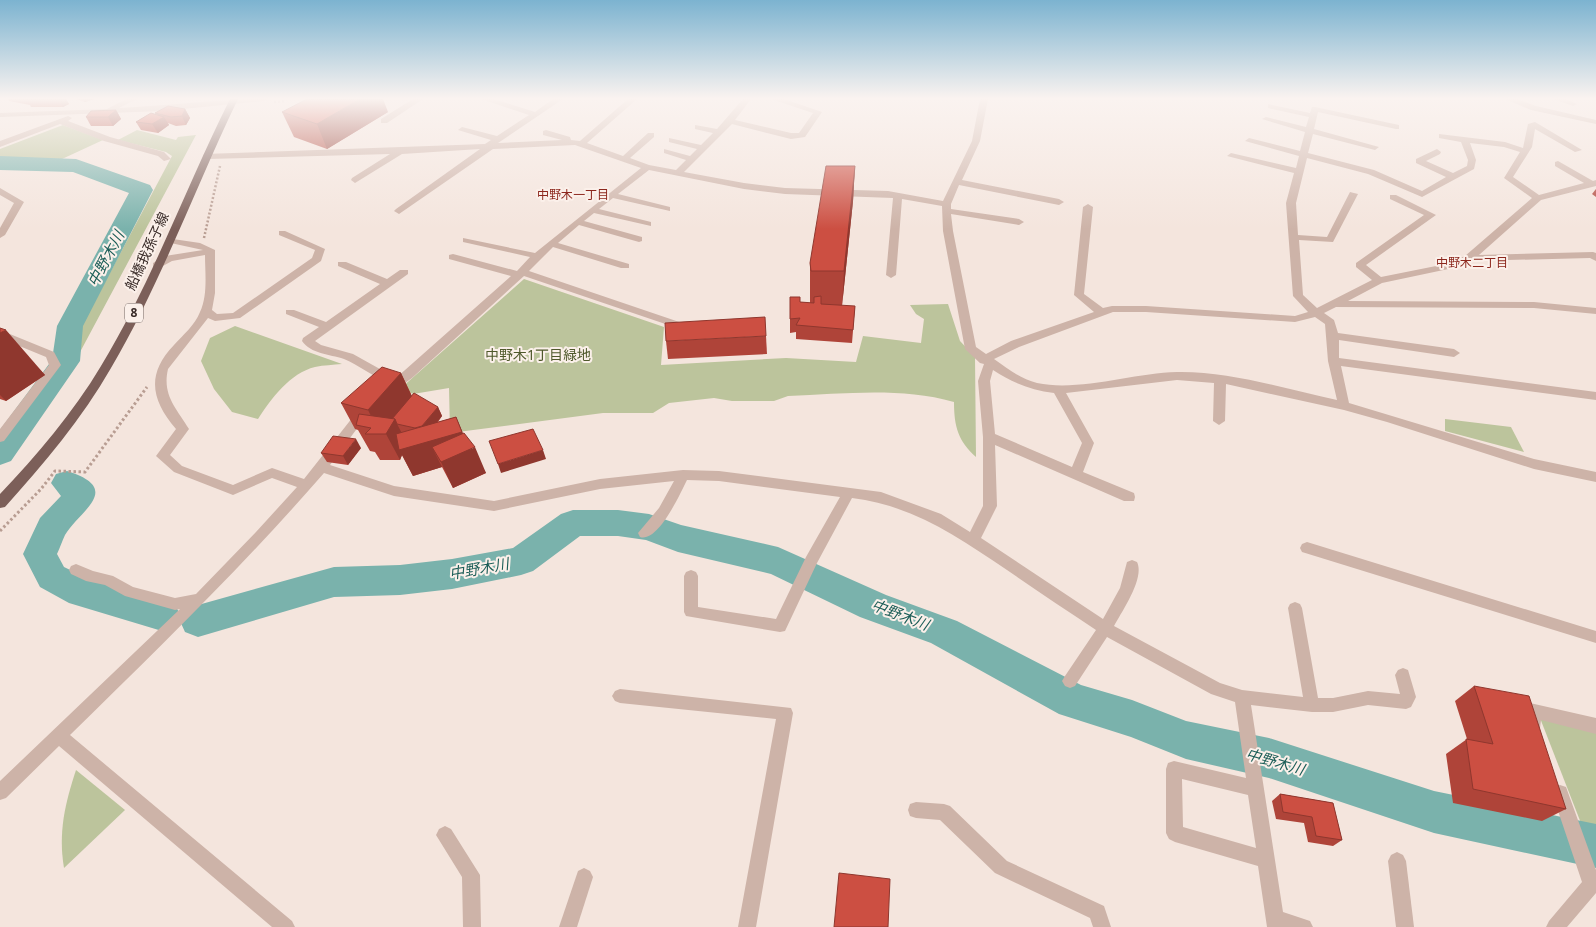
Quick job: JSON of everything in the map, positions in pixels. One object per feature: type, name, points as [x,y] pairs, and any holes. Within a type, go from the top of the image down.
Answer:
[{"type":"main road","name":"船橋我孫子線","points":[[0,503],[47,449],[90,391],[117,347],[213,142]]},
{"type":"street","points":[[119,142],[160,154],[167,159]]},
{"type":"street","points":[[488,142],[492,144]]},
{"type":"street","points":[[624,159],[643,142]]},
{"type":"street","points":[[681,142],[703,148]]},
{"type":"street","points":[[677,174],[709,142]]},
{"type":"street","points":[[975,142],[947,207],[948,231],[972,349],[987,362],[1023,383],[1058,390],[1177,376],[1220,379],[1344,406],[1390,418],[1534,464],[1596,477]]},
{"type":"street","points":[[1255,142],[1303,153],[1371,172],[1422,194],[1471,167],[1472,160],[1465,142]]},
{"type":"street","points":[[1306,142],[1290,203],[1298,296],[1316,313],[1330,322],[1333,336],[1334,361],[1344,406]]},
{"type":"street","points":[[1357,142],[1375,147]]},
{"type":"street","points":[[1483,142],[1505,145],[1525,151]]},
{"type":"street","points":[[1527,142],[1525,151],[1508,178],[1538,198]]},
{"type":"street","points":[[1564,142],[1578,150]]},
{"type":"street","points":[[207,156],[401,151],[492,144],[578,143],[647,167],[677,174],[785,191],[898,196],[1019,222]]},
{"type":"street","points":[[399,211],[492,144]]},
{"type":"street","points":[[355,180],[401,151]]},
{"type":"street","points":[[667,151],[692,159]]},
{"type":"street","points":[[1437,152],[1419,161],[1452,177]]},
{"type":"street","points":[[1231,156],[1298,171]]},
{"type":"street","points":[[1558,164],[1594,183]]},
{"type":"street","points":[[0,792],[200,599],[322,467],[350,427],[378,398],[408,375],[521,274],[537,256],[610,195],[647,167]]},
{"type":"street","points":[[957,182],[1060,202]]},
{"type":"street","points":[[974,540],[990,506],[989,437],[984,381],[987,362],[1016,344],[1112,309],[1146,309],[1294,319],[1316,313],[1379,281],[1449,266],[1469,258],[1538,198],[1594,183]]},
{"type":"street","points":[[0,191],[18,202],[16,210],[0,235]]},
{"type":"street","points":[[1293,237],[1330,240],[1353,194]]},
{"type":"street","points":[[610,195],[667,209]]},
{"type":"street","points":[[892,274],[898,196]]},
{"type":"street","points":[[1379,281],[1360,265],[1431,215],[1393,197]]},
{"type":"street","points":[[1088,207],[1079,295],[1101,312]]},
{"type":"street","points":[[592,210],[648,224]]},
{"type":"street","points":[[577,222],[639,239]]},
{"type":"street","points":[[207,311],[215,318],[236,316],[318,259],[320,249],[282,233]]},
{"type":"street","points":[[169,240],[179,244],[204,246],[210,250],[210,258],[207,311],[184,343],[166,361],[161,375],[161,391],[171,416],[183,429],[162,456],[178,469],[232,490],[272,473],[305,485]]},
{"type":"street","points":[[466,240],[537,256]]},
{"type":"street","points":[[552,244],[625,266]]},
{"type":"street","points":[[157,265],[169,258],[193,253],[204,253],[210,258]]},
{"type":"street","points":[[1469,258],[1593,255],[1596,258]]},
{"type":"street","points":[[453,257],[521,274],[696,331]]},
{"type":"street","points":[[342,264],[387,283]]},
{"type":"street","points":[[396,383],[349,357],[317,348],[307,341],[404,272]]},
{"type":"street","points":[[1335,304],[1534,305],[1596,311]]},
{"type":"street","points":[[290,312],[326,326]]},
{"type":"street","points":[[0,334],[50,355],[55,365],[0,438]]},
{"type":"street","points":[[1333,336],[1454,353]]},
{"type":"street","points":[[1334,361],[1596,396]]},
{"type":"street","points":[[1219,420],[1220,379]]},
{"type":"street","points":[[1058,390],[1088,444],[1076,474]]},
{"type":"street","points":[[989,437],[1130,497]]},
{"type":"street","points":[[322,467],[394,491],[494,506],[600,484],[684,475],[719,476],[881,497],[936,518],[974,540],[1105,628],[1190,676],[1242,697],[1333,705],[1368,698],[1406,702],[1408,697],[1403,675]]},
{"type":"street","points":[[650,528],[664,512],[684,475]]},
{"type":"street","points":[[691,576],[691,612],[780,626],[811,561],[849,492]]},
{"type":"street","points":[[1307,548],[1596,637]]},
{"type":"street","points":[[1070,681],[1105,628],[1126,589],[1132,566]]},
{"type":"street","points":[[76,570],[91,577],[108,580],[130,592],[175,604],[200,599]]},
{"type":"street","points":[[1295,608],[1312,704]]},
{"type":"street","points":[[620,696],[785,713],[747,927]]},
{"type":"street","points":[[1242,697],[1251,744],[1254,780],[1275,923],[1304,927]]},
{"type":"street","points":[[1539,737],[1530,710],[1596,726]]},
{"type":"street","points":[[59,736],[286,927]]},
{"type":"street","points":[[1254,780],[1174,769],[1175,833],[1266,860]]},
{"type":"street","points":[[1555,780],[1580,851],[1594,881],[1555,927]]},
{"type":"street","points":[[916,810],[944,812],[1001,867],[1098,912],[1102,927]]},
{"type":"street","points":[[445,835],[471,875],[472,927]]},
{"type":"street","points":[[1397,861],[1405,927]]},
{"type":"street","points":[[568,927],[584,877]]},
{"type":"path","points":[[204,246],[221,163]]},
{"type":"path","points":[[0,531],[41,489],[55,471],[85,472],[155,377],[161,375]]},
{"type":"green space","points":[[18,142],[98,142],[62,159],[3,158],[0,156],[0,149]]},
{"type":"green space","points":[[127,142],[192,142],[79,354],[78,333],[172,156],[166,152]]},
{"type":"green space","name":"中野木1丁目緑地","points":[[524,279],[664,327],[661,365],[786,358],[856,362],[863,336],[921,343],[924,319],[916,314],[910,305],[948,304],[960,341],[975,357],[976,457],[965,445],[958,432],[954,402],[934,397],[893,393],[788,396],[774,401],[732,401],[714,398],[669,403],[653,413],[603,413],[450,433],[449,388],[413,394],[401,388]]},
{"type":"green space","points":[[235,326],[342,364],[315,367],[297,375],[275,395],[258,419],[232,412],[214,389],[201,361],[210,338]]},
{"type":"green space","points":[[1445,419],[1511,427],[1524,452],[1445,431]]},
{"type":"green space","points":[[1540,718],[1596,733],[1596,838],[1586,836]]},
{"type":"green space","points":[[76,770],[125,810],[64,868],[62,830]]},
{"type":"building","points":[[826,166],[855,166],[844,271],[811,271],[810,263]]},
{"type":"building","points":[[821,296],[821,304],[855,306],[853,330],[796,325],[800,318],[790,319],[790,297],[800,297],[800,302],[814,303],[814,297]]},
{"type":"building","points":[[765,317],[766,336],[666,341],[665,323]]},
{"type":"building","points":[[382,367],[401,373],[368,410],[341,403]]},
{"type":"building","points":[[414,393],[438,407],[422,426],[415,428],[397,424],[395,419],[392,419]]},
{"type":"building","points":[[359,414],[395,419],[386,434],[365,434],[371,428],[356,425]]},
{"type":"building","points":[[456,417],[462,432],[399,450],[396,434]]},
{"type":"building","points":[[533,429],[543,450],[498,464],[489,441]]},
{"type":"building","points":[[464,433],[475,447],[441,462],[432,447]]},
{"type":"building","points":[[333,436],[356,439],[343,456],[321,453]]},
{"type":"building","points":[[1474,686],[1529,696],[1566,809],[1473,789],[1466,739],[1493,744]]},
{"type":"building","points":[[1280,794],[1333,803],[1342,840],[1316,836],[1312,817],[1283,812]]},
{"type":"building","points":[[839,873],[890,879],[888,927],[834,927]]},
{"type":"waterway","name":"中野木川","points":[[0,163],[76,166],[142,190],[70,326],[66,361],[0,453]]},
{"type":"waterway","name":"中野木川","points":[[67,483],[79,492],[79,498],[52,527],[40,554],[52,577],[81,592],[162,615]]},
{"type":"waterway","name":"中野木川","points":[[198,621],[334,582],[400,580],[452,574],[521,561],[573,523],[618,523],[649,527],[678,538],[778,561],[873,606],[944,632],[1073,701],[1132,719],[1186,740],[1269,758],[1434,812],[1596,846]]},
{"type":"district","name":"中野木一丁目","points":[[573,195]]},
{"type":"district","name":"中野木二丁目","points":[[1472,263]]}]
